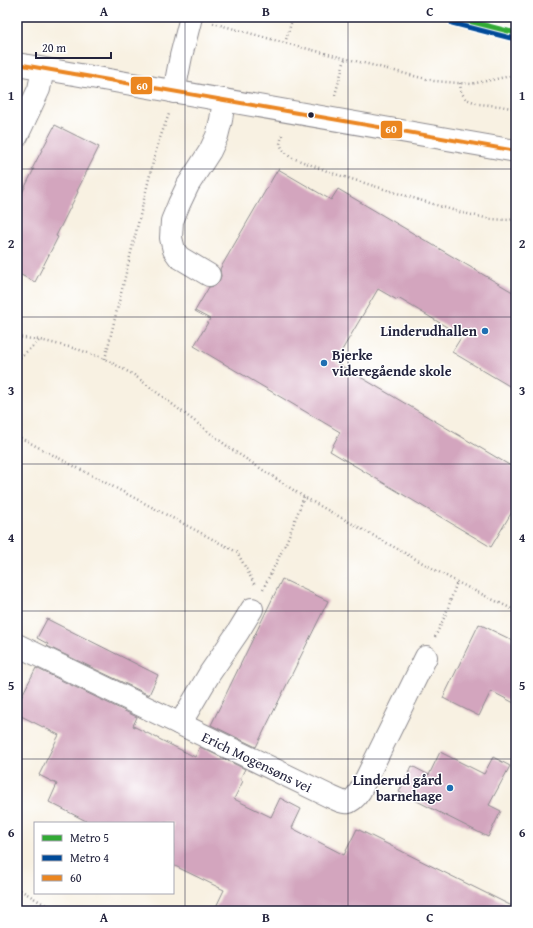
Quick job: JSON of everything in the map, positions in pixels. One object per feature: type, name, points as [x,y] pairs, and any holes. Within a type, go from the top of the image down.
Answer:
[{"type":"street","points":[[172,102],[181,56],[200,19]]},
{"type":"street","points":[[17,64],[43,69],[172,102],[224,100],[516,151]]},
{"type":"street","points":[[17,136],[39,89],[43,69]]},
{"type":"street","points":[[209,275],[179,257],[174,250],[171,238],[172,221],[188,185],[217,136],[224,100]]},
{"type":"street","points":[[180,724],[210,673],[238,632],[256,602]]},
{"type":"street","name":"Erich Mogensøns vei","points":[[17,645],[343,803],[350,802],[355,799],[360,791],[426,657]]},
{"type":"path","points":[[285,43],[293,17]]},
{"type":"path","points":[[362,17],[366,18]]},
{"type":"path","points":[[200,19],[345,59],[434,81],[470,84],[516,75]]},
{"type":"path","points":[[333,101],[345,59]]},
{"type":"path","points":[[460,83],[462,92],[466,99],[479,104],[516,109]]},
{"type":"path","points":[[105,359],[157,146],[172,102]]},
{"type":"path","points":[[283,131],[280,144],[283,150],[290,156],[335,174],[459,212],[490,219],[510,220],[516,218]]},
{"type":"path","points":[[17,337],[40,340],[77,349],[105,359],[134,375],[231,448],[304,497],[457,582],[516,612]]},
{"type":"path","points":[[17,360],[40,340]]},
{"type":"path","points":[[17,436],[237,552],[256,602]]},
{"type":"path","points":[[256,602],[286,543],[304,497]]},
{"type":"path","points":[[426,657],[446,616],[457,582]]},
{"type":"path","points":[[17,888],[57,911]]},
{"type":"building","points":[[55,125],[99,147],[56,236],[58,237],[35,282],[17,273],[17,203],[34,169],[32,169]]},
{"type":"building","points":[[278,169],[331,200],[338,189],[516,294],[516,390],[452,352],[462,336],[398,298],[397,300],[378,289],[335,362],[516,469],[516,505],[491,547],[330,451],[340,432],[194,346],[210,319],[195,311],[209,287],[215,286],[219,282],[221,276],[220,269]]},
{"type":"building","points":[[282,579],[328,601],[256,747],[211,725]]},
{"type":"building","points":[[47,619],[158,675],[149,695],[47,646],[48,644],[37,638]]},
{"type":"building","points":[[479,624],[516,642],[516,704],[491,691],[479,716],[443,698]]},
{"type":"building","points":[[36,668],[137,717],[133,726],[195,757],[200,747],[245,769],[240,779],[243,781],[234,799],[271,817],[280,798],[301,809],[292,828],[344,855],[357,829],[516,908],[516,911],[214,911],[224,890],[174,865],[174,822],[88,822],[49,802],[57,784],[39,775],[59,735],[17,714],[17,705]]},
{"type":"building","points":[[440,752],[484,774],[493,757],[510,766],[489,805],[501,811],[488,837],[399,792],[412,766],[429,775]]},
{"type":"metro line","name":"5","points":[[453,17],[516,33]]},
{"type":"metro line","name":"4","points":[[452,23],[515,39]]},
{"type":"transit line","name":"60","points":[[17,64],[516,151]]},
{"type":"place","name":"Linderudhallen","points":[[485,331]]},
{"type":"place","name":"Bjerke videregående skole","points":[[324,363]]},
{"type":"place","name":"Linderud gård barnehage","points":[[450,788]]}]
